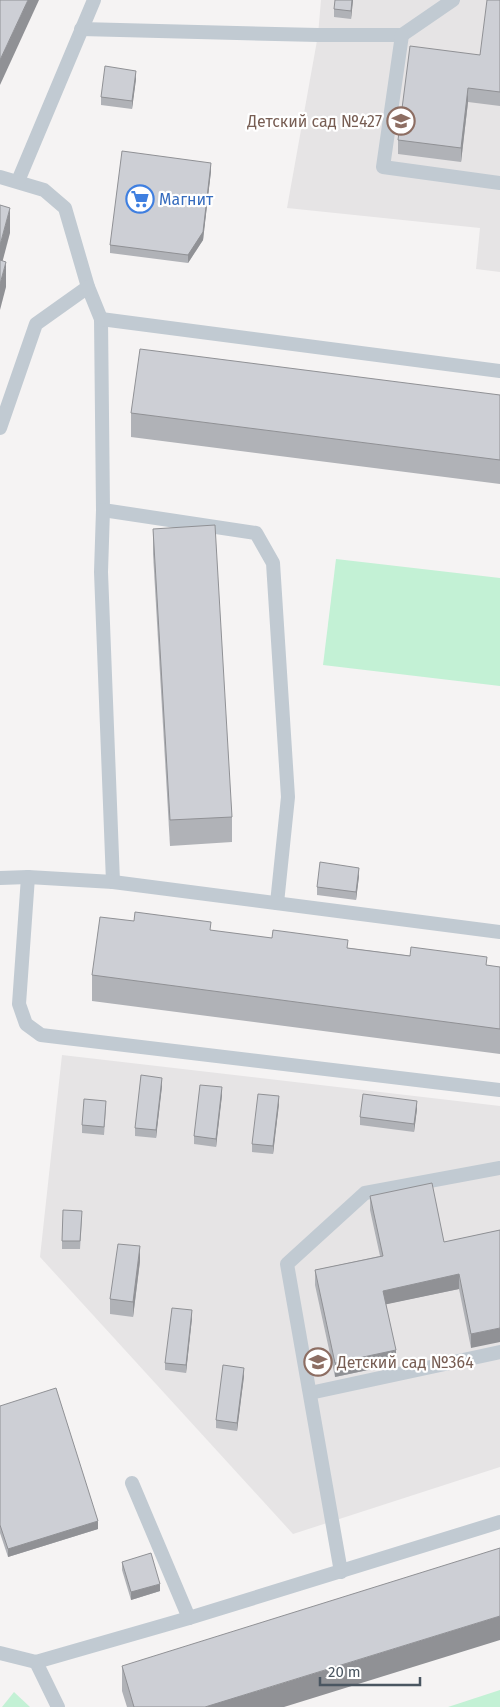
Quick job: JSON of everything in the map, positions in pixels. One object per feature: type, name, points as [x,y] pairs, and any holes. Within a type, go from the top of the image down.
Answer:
[{"type":"lane","points":[[18,181],[94,0]]},
{"type":"lane","points":[[81,29],[318,35],[402,35],[453,0]]},
{"type":"lane","points":[[402,35],[383,167],[500,183]]},
{"type":"lane","points":[[0,177],[44,190],[65,208],[88,287],[101,319],[103,510],[101,572],[113,882]]},
{"type":"lane","points":[[0,428],[36,324],[88,287]]},
{"type":"lane","points":[[101,319],[500,371]]},
{"type":"lane","points":[[103,510],[256,533],[273,562],[288,797],[277,902]]},
{"type":"lane","points":[[28,877],[19,1004],[26,1024],[41,1036],[500,1090]]},
{"type":"lane","points":[[0,878],[28,877],[113,882],[500,932]]},
{"type":"lane","points":[[341,1572],[287,1264],[366,1193],[500,1168]]},
{"type":"lane","points":[[310,1393],[500,1352]]},
{"type":"lane","points":[[132,1483],[189,1618]]},
{"type":"lane","points":[[0,1653],[36,1662],[189,1618],[500,1522]]},
{"type":"lane","points":[[36,1662],[58,1707]]},
{"type":"shaded area","name":"Детский сад №427","points":[[321,0],[500,0],[500,272],[476,269],[480,228],[287,208],[318,35]]},
{"type":"shaded area","name":"Детский сад №364","points":[[62,1055],[500,1106],[500,1467],[293,1534],[40,1257]]},
{"type":"green space","points":[[336,559],[500,578],[500,686],[323,665]]},
{"type":"green space","points":[[500,1690],[500,1707],[448,1707]]},
{"type":"green space","points":[[14,1692],[30,1707],[2,1707]]},
{"type":"building","points":[[0,0],[28,0],[0,60]]},
{"type":"building","points":[[335,0],[352,0],[351,11],[334,9]]},
{"type":"building","points":[[487,0],[500,0],[500,92],[468,88],[461,148],[398,140],[410,46],[480,55]]},
{"type":"building","points":[[105,66],[136,71],[132,101],[101,97]]},
{"type":"building","points":[[122,151],[211,163],[203,232],[188,255],[110,245]]},
{"type":"building","points":[[0,205],[10,208],[0,245]]},
{"type":"building","points":[[0,260],[6,262],[0,284]]},
{"type":"building","points":[[140,349],[500,395],[500,460],[131,413]]},
{"type":"building","points":[[215,525],[232,817],[170,820],[153,529]]},
{"type":"building","points":[[320,862],[359,868],[356,892],[317,887]]},
{"type":"building","points":[[135,912],[211,922],[210,930],[272,938],[273,930],[348,940],[347,948],[410,956],[411,947],[487,957],[486,965],[500,967],[500,1029],[92,975],[100,917],[134,921]]},
{"type":"building","points":[[141,1075],[162,1078],[156,1130],[135,1128]]},
{"type":"building","points":[[200,1085],[222,1087],[216,1139],[194,1136]]},
{"type":"building","points":[[258,1094],[279,1096],[273,1146],[252,1144]]},
{"type":"building","points":[[363,1094],[417,1101],[414,1124],[360,1117]]},
{"type":"building","points":[[84,1099],[106,1101],[104,1127],[82,1125]]},
{"type":"building","points":[[432,1183],[444,1242],[500,1230],[500,1328],[471,1334],[459,1274],[383,1291],[396,1350],[335,1363],[315,1270],[383,1256],[370,1196]]},
{"type":"building","points":[[63,1210],[82,1211],[80,1241],[62,1241]]},
{"type":"building","points":[[118,1244],[140,1246],[133,1302],[110,1299]]},
{"type":"building","points":[[172,1308],[192,1310],[186,1365],[165,1363]]},
{"type":"building","points":[[223,1365],[244,1368],[237,1423],[216,1420]]},
{"type":"building","points":[[56,1388],[98,1521],[8,1549],[0,1525],[0,1406]]},
{"type":"building","points":[[500,1548],[500,1616],[205,1707],[134,1707],[122,1666]]},
{"type":"building","points":[[151,1553],[160,1584],[131,1592],[122,1562]]},
{"type":"place","name":"Детский сад №427","points":[[401,121]]},
{"type":"place","name":"Магнит","points":[[140,199]]},
{"type":"place","name":"Детский сад №364","points":[[318,1362]]}]
